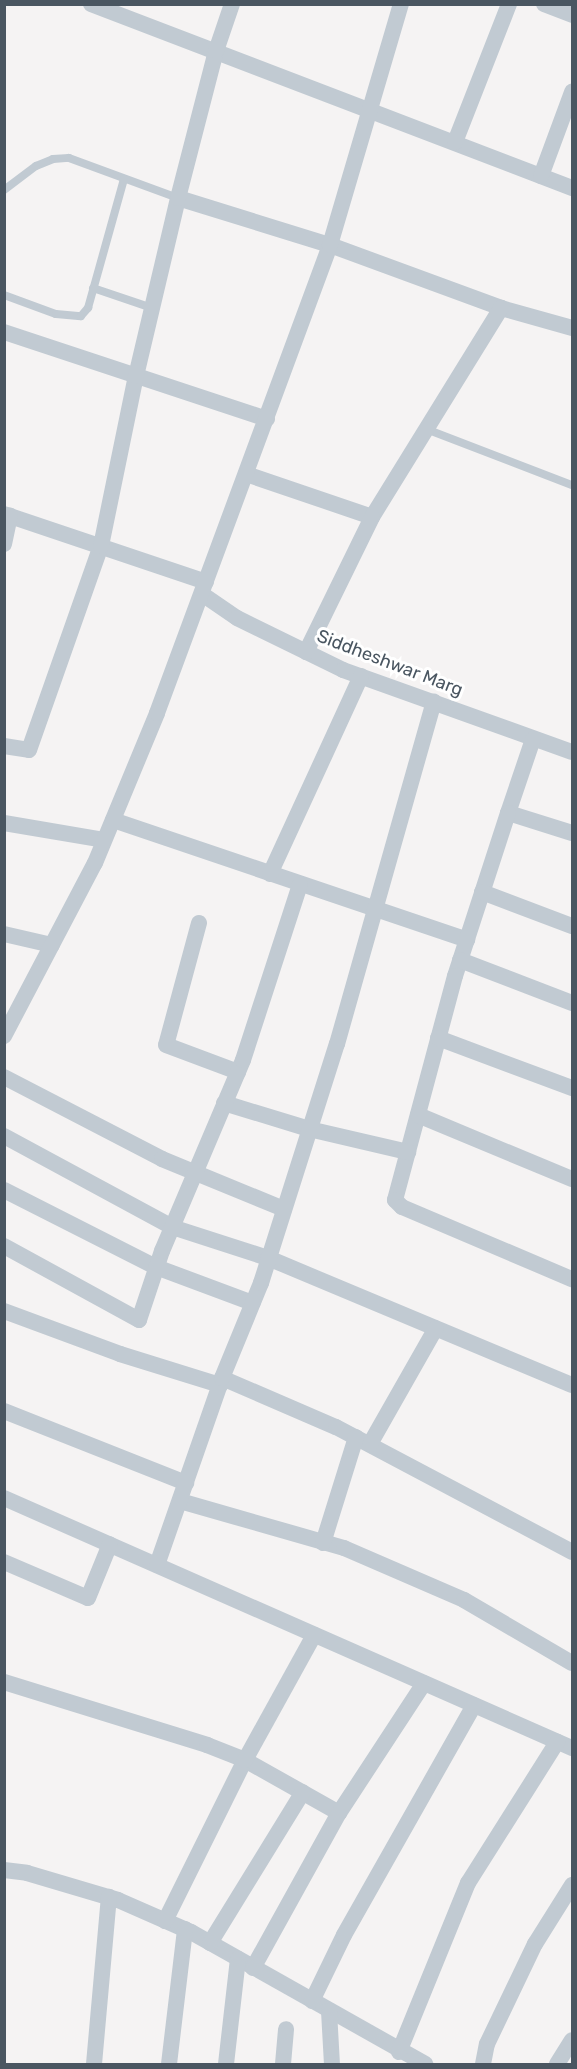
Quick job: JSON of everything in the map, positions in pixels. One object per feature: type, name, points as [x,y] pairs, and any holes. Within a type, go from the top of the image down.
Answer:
[{"type":"street","points":[[91,4],[573,188]]},
{"type":"street","points":[[4,746],[29,750],[101,546],[136,376],[178,198],[216,51],[232,4]]},
{"type":"street","points":[[4,1036],[104,840],[157,713],[330,245],[401,4]]},
{"type":"street","points":[[455,142],[509,4]]},
{"type":"street","points":[[544,4],[573,15]]},
{"type":"street","points":[[540,176],[573,92]]},
{"type":"street","points":[[178,198],[330,245],[501,308],[573,328]]},
{"type":"street","points":[[306,652],[372,517],[501,308]]},
{"type":"street","points":[[4,332],[267,419]]},
{"type":"street","points":[[246,474],[372,517]]},
{"type":"street","points":[[4,544],[7,515]]},
{"type":"street","name":"Siddheshwar Marg","points":[[7,515],[101,546],[204,588],[237,618],[361,676],[573,752]]},
{"type":"street","points":[[270,874],[361,676]]},
{"type":"street","points":[[157,1565],[221,1381],[253,1303],[337,1044],[373,910],[434,701]]},
{"type":"street","points":[[533,739],[460,960],[395,1200],[402,1208],[573,1279]]},
{"type":"street","points":[[508,813],[573,834]]},
{"type":"street","points":[[113,820],[467,940]]},
{"type":"street","points":[[4,823],[104,840]]},
{"type":"street","points":[[4,1246],[139,1320],[156,1267],[238,1072],[300,885]]},
{"type":"street","points":[[482,892],[573,926]]},
{"type":"street","points":[[199,923],[166,1045],[238,1072]]},
{"type":"street","points":[[4,934],[52,945]]},
{"type":"street","points":[[460,960],[573,1003]]},
{"type":"street","points":[[438,1038],[573,1088]]},
{"type":"street","points":[[4,1077],[142,1149],[284,1209]]},
{"type":"street","points":[[224,1103],[309,1129],[408,1152]]},
{"type":"street","points":[[418,1115],[573,1179]]},
{"type":"street","points":[[4,1136],[172,1227],[268,1258],[573,1385]]},
{"type":"street","points":[[4,1190],[156,1267],[253,1303]]},
{"type":"street","points":[[4,1311],[120,1354],[221,1381],[363,1441],[573,1552]]},
{"type":"street","points":[[323,1543],[363,1441],[436,1328]]},
{"type":"street","points":[[4,1411],[186,1483]]},
{"type":"street","points":[[4,1498],[565,1745],[468,1883],[405,2057]]},
{"type":"street","points":[[180,1502],[344,1548],[464,1600],[573,1663]]},
{"type":"street","points":[[4,1562],[88,1598],[110,1544]]},
{"type":"street","points":[[165,1921],[245,1760],[314,1635]]},
{"type":"street","points":[[4,1682],[207,1744],[245,1760],[339,1813]]},
{"type":"street","points":[[253,1968],[339,1813],[424,1683]]},
{"type":"street","points":[[312,2001],[344,1935],[474,1705]]},
{"type":"street","points":[[210,1943],[303,1792]]},
{"type":"street","points":[[4,1870],[27,1873],[109,1897],[185,1929],[329,2010],[405,2057],[425,2064]]},
{"type":"street","points":[[483,2064],[487,2044],[535,1944],[573,1884]]},
{"type":"street","points":[[94,2064],[109,1897]]},
{"type":"street","points":[[169,2064],[185,1929]]},
{"type":"street","points":[[226,2064],[238,1959]]},
{"type":"street","points":[[329,2010],[332,2064]]},
{"type":"street","points":[[283,2064],[286,2029]]},
{"type":"street","points":[[557,2064],[573,2040]]},
{"type":"lane","points":[[4,190],[36,166],[53,159],[69,158],[178,198]]},
{"type":"lane","points":[[4,295],[56,314],[81,316],[88,308],[124,179]]},
{"type":"lane","points":[[93,288],[152,308]]},
{"type":"lane","points":[[426,429],[573,485]]}]
